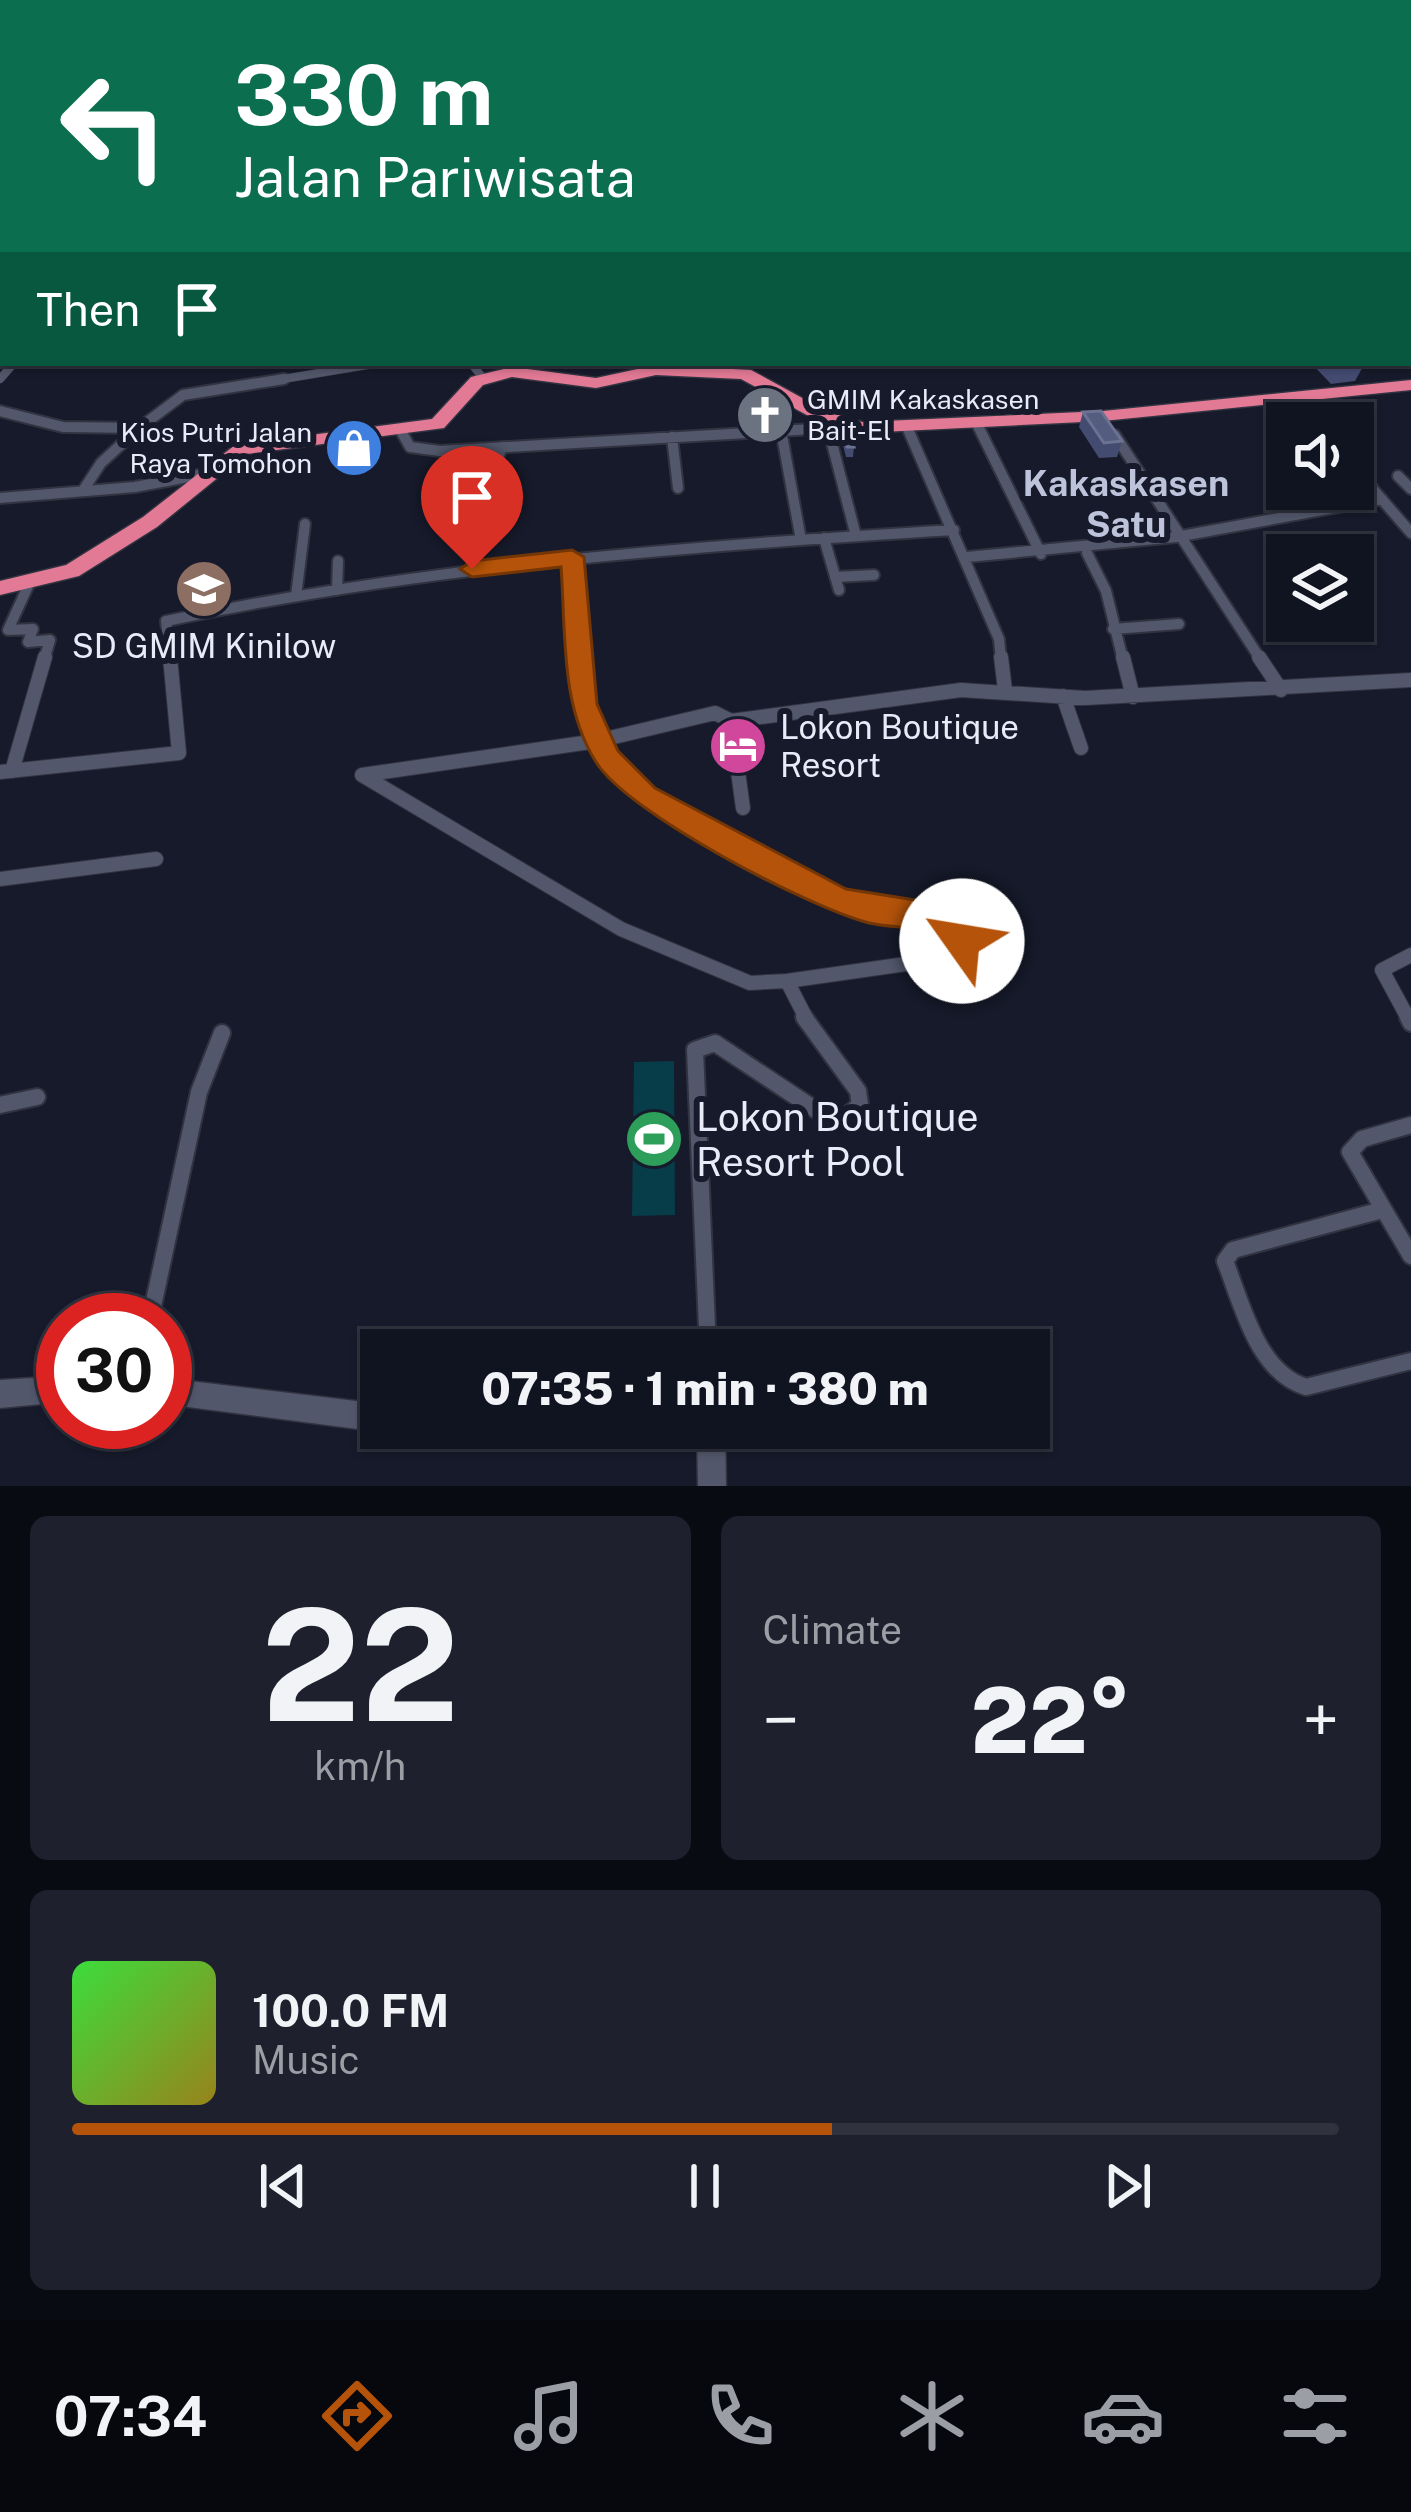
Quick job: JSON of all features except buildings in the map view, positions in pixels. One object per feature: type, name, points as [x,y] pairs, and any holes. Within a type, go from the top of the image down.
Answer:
[{"type":"highway","points":[[0,588],[73,571],[256,444],[401,431],[442,422],[477,370],[596,383],[645,368],[745,374],[838,427],[1103,416],[1411,385]]},
{"type":"street","points":[[84,489],[100,464],[183,395],[361,366]]},
{"type":"street","points":[[1294,398],[1298,402]]},
{"type":"street","points":[[0,411],[63,427],[139,428]]},
{"type":"street","points":[[1103,416],[1281,691]]},
{"type":"street","points":[[976,424],[1041,554]]},
{"type":"street","points":[[401,431],[404,442],[422,451],[838,427],[856,536]]},
{"type":"street","points":[[907,427],[999,639],[1005,690]]},
{"type":"street","points":[[781,430],[801,540]]},
{"type":"street","points":[[672,437],[678,488]]},
{"type":"street","points":[[472,569],[480,509],[502,447]]},
{"type":"street","points":[[0,498],[211,473]]},
{"type":"street","points":[[1398,476],[1411,488]]},
{"type":"street","points":[[1374,489],[1411,533]]},
{"type":"street","points":[[967,557],[1087,553],[1181,541],[1382,499]]},
{"type":"street","points":[[1396,515],[1411,513]]},
{"type":"street","points":[[296,596],[304,524]]},
{"type":"street","points":[[29,584],[8,630],[33,628],[28,642],[50,640],[6,771],[179,752],[166,621],[296,596],[572,557],[954,530]]},
{"type":"street","points":[[824,538],[837,584],[874,574]]},
{"type":"street","points":[[1087,553],[1106,591],[1133,697]]},
{"type":"street","points":[[572,557],[584,704],[597,741],[616,771],[645,796],[790,878],[855,906],[948,917],[962,934],[957,948],[920,962],[750,983],[621,929],[362,775],[597,741],[715,713],[731,722],[944,692],[1005,690],[1133,697],[1411,680]]},
{"type":"street","points":[[337,590],[338,561]]},
{"type":"street","points":[[1113,629],[1179,624]]},
{"type":"street","points":[[1063,696],[1081,748]]},
{"type":"street","points":[[731,722],[732,761],[743,808]]},
{"type":"street","points":[[0,879],[156,859]]},
{"type":"street","points":[[1411,955],[1382,970],[1411,1023]]},
{"type":"street","points":[[707,1329],[695,1050],[715,1043],[822,1114],[846,1116],[856,1111],[862,1097],[801,1014],[787,981]]},
{"type":"street","points":[[156,1293],[199,1092],[221,1033]]},
{"type":"street","points":[[0,1105],[38,1097]]},
{"type":"street","points":[[1411,1125],[1350,1148],[1411,1256]]},
{"type":"street","points":[[1382,1210],[1233,1250],[1225,1261],[1273,1370],[1290,1384],[1306,1387],[1411,1361]]},
{"type":"street","points":[[0,1394],[36,1391]]},
{"type":"street","points":[[192,1394],[360,1415]]},
{"type":"street","points":[[711,1449],[712,1486]]},
{"type":"water","name":"Lokon Boutique Resort Pool","points":[[674,1061],[675,1215],[632,1216],[634,1062]]},
{"type":"place","name":"GMIM Kakaskasen Bait-El","points":[[765,415]]},
{"type":"place","name":"Kios Putri Jalan Raya Tomohon","points":[[354,448]]},
{"type":"place","name":"SD GMIM Kinilow","points":[[204,589]]},
{"type":"place","name":"Lokon Boutique Resort","points":[[738,746]]},
{"type":"place","name":"Lokon Boutique Resort Pool","points":[[654,1139]]},
{"type":"district","name":"Kakaskasen Satu","points":[[1126,504]]},
{"type":"route","points":[[472,569],[572,557],[584,704],[597,741],[616,771],[645,796],[838,900],[874,910],[948,917],[957,923],[962,941]]}]
